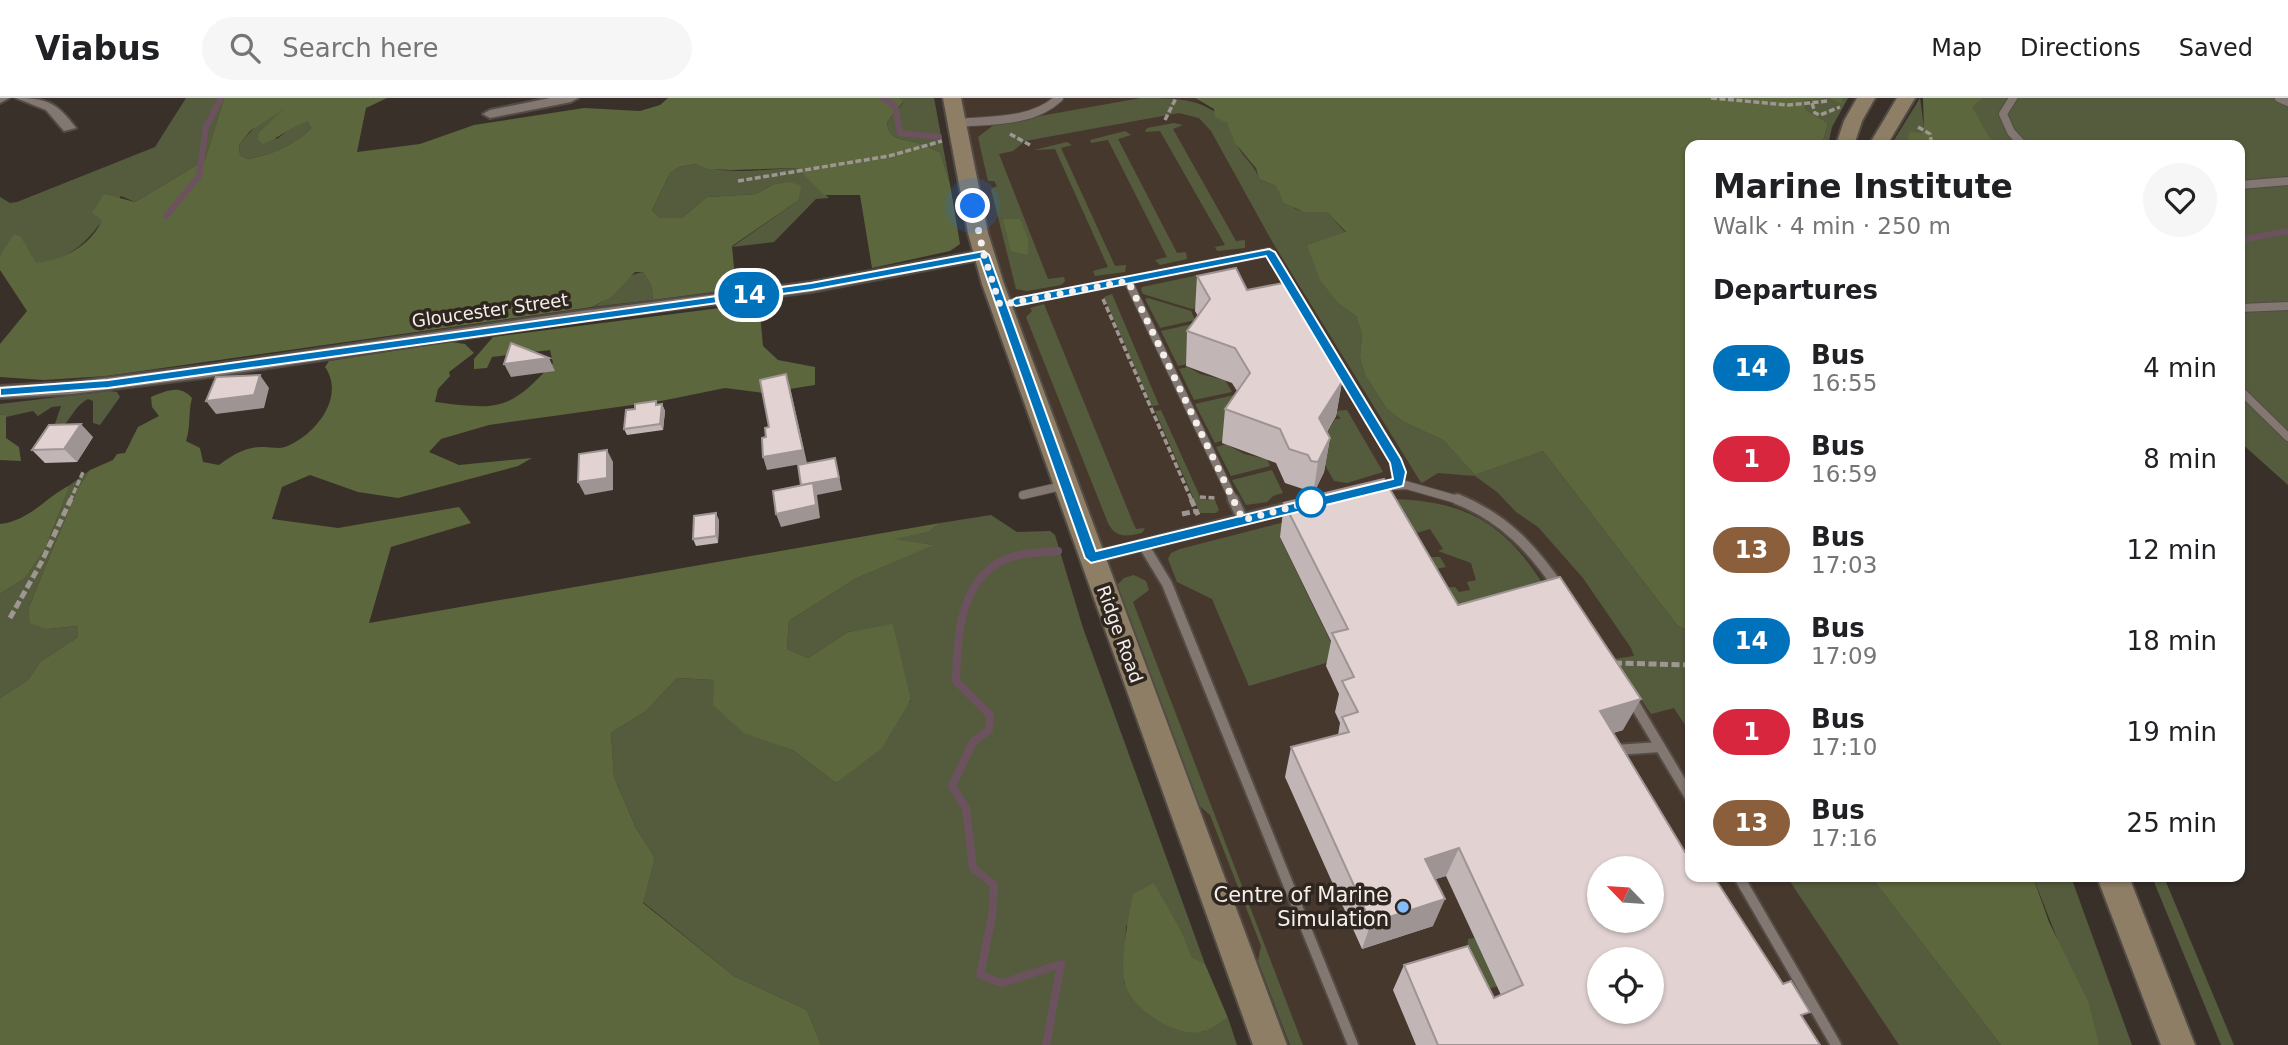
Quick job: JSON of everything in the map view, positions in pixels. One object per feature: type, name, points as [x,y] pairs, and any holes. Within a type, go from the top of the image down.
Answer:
[{"type":"main road","points":[[1847,140],[1857,102]]},
{"type":"street","points":[[23,98],[51,107],[69,128]]},
{"type":"street","points":[[502,98],[490,114],[571,98]]},
{"type":"street","name":"Ridge Road","points":[[951,98],[984,255],[1000,305],[1270,1045]]},
{"type":"street","points":[[1881,140],[1906,98]]},
{"type":"street","name":"Gloucester Street","points":[[0,392],[108,384],[811,287],[984,255]]},
{"type":"street","points":[[2115,882],[2178,1045]]},
{"type":"lane","points":[[958,129],[1031,114],[1051,107],[1059,98]]},
{"type":"lane","points":[[2013,98],[2003,114],[2011,132],[2018,140]]},
{"type":"lane","points":[[2279,98],[2288,102]]},
{"type":"lane","points":[[2245,185],[2288,181]]},
{"type":"lane","points":[[1000,305],[1269,252],[1396,463],[1400,472],[1399,483]]},
{"type":"lane","points":[[1128,281],[1243,520]]},
{"type":"lane","points":[[2245,307],[2288,306]]},
{"type":"lane","points":[[2245,395],[2288,437]]},
{"type":"lane","points":[[1371,489],[1399,483],[1472,504],[1509,526],[1536,552],[1565,596]]},
{"type":"lane","points":[[1023,495],[1066,485]]},
{"type":"lane","points":[[1091,558],[1309,502]]},
{"type":"lane","points":[[1144,545],[1167,584],[1353,1045]]},
{"type":"lane","points":[[1609,663],[1685,789]]},
{"type":"lane","points":[[1616,750],[1660,747]]},
{"type":"lane","points":[[1742,882],[1836,1045]]},
{"type":"path","points":[[1165,120],[1176,98]]},
{"type":"path","points":[[1710,98],[1752,103],[1828,101]]},
{"type":"path","points":[[1812,103],[1815,113],[1820,115],[1857,102]]},
{"type":"path","points":[[1918,127],[1930,134],[1931,140]]},
{"type":"path","points":[[738,181],[889,156],[958,129]]},
{"type":"path","points":[[1104,294],[1102,298],[1199,519]]},
{"type":"path","points":[[1151,410],[1159,408]]},
{"type":"path","points":[[10,618],[43,561],[84,470]]},
{"type":"path","points":[[1182,514],[1196,511]]},
{"type":"path","points":[[1609,663],[1685,665]]},
{"type":"shaded area","points":[[952,98],[1195,98],[1543,451],[1685,636],[1685,882],[1875,882],[2001,1045],[1270,1045],[993,284]]},
{"type":"green space","points":[[186,98],[224,98],[205,160],[135,202],[121,196],[95,231],[65,255],[36,264],[8,245],[0,256],[0,197],[10,203],[17,202],[155,147]]},
{"type":"green space","points":[[224,98],[387,98],[366,108],[357,152],[420,144],[474,125],[584,108],[640,111],[660,105],[668,98],[900,98],[903,102],[887,122],[889,129],[896,137],[940,152],[950,184],[960,244],[950,251],[872,268],[860,195],[824,195],[797,168],[731,170],[708,169],[695,164],[679,167],[670,173],[652,210],[660,218],[682,218],[707,197],[756,194],[772,185],[790,182],[801,186],[799,200],[732,246],[736,289],[653,300],[651,285],[643,272],[635,272],[611,297],[592,307],[106,376],[44,380],[0,377],[0,344],[27,311],[0,270],[0,256],[14,234],[21,237],[36,263],[56,259],[75,250],[97,229],[102,220],[92,213],[104,194],[135,202],[205,160]],"holes":[[[284,109],[260,131],[257,139],[263,144],[302,124],[308,122],[311,128],[290,145],[273,152],[247,159],[240,155],[239,145],[250,131]]]},
{"type":"green space","points":[[900,98],[934,98],[950,184],[940,152],[896,137],[889,129],[887,122],[903,103]]},
{"type":"green space","points":[[1141,98],[1188,101],[1218,114],[1228,125],[1241,152],[1259,179],[1276,186],[1296,209],[1327,212],[1346,233],[1307,245],[1339,304],[1356,316],[1362,334],[1360,358],[1365,375],[1387,409],[1404,422],[1443,440],[1475,475],[1543,451],[1677,625],[1685,629],[1685,725],[1674,708],[1651,714],[1614,659],[1634,656],[1631,648],[1583,578],[1538,527],[1516,512],[1497,492],[1475,476],[1438,473],[1422,483],[1420,481],[1273,243],[1211,131],[1199,118],[1179,113],[1025,141],[1013,151],[999,154],[1048,279],[1064,277],[1065,281],[1061,285],[1027,291],[1016,289],[991,189],[997,186],[994,181],[988,181],[978,137],[995,124]]},
{"type":"green space","points":[[1195,98],[1828,98],[1804,101],[1806,110],[1828,123],[1823,140],[1685,140],[1685,629],[1677,625],[1543,451],[1475,475],[1443,440],[1404,422],[1387,409],[1365,375],[1360,358],[1362,334],[1356,316],[1339,304],[1320,280],[1307,245],[1346,232],[1327,212],[1304,212],[1284,203],[1276,186],[1259,179],[1256,168],[1235,143],[1227,123],[1215,117],[1214,109]]},
{"type":"green space","points":[[1828,98],[1839,102],[1842,98],[1848,98],[1832,127],[1829,140],[1823,140],[1828,123],[1806,110],[1804,101]]},
{"type":"green space","points":[[1828,98],[1842,98],[1843,104]]},
{"type":"green space","points":[[1920,98],[1924,127],[1921,133],[1910,133],[1907,140],[1894,140]]},
{"type":"green space","points":[[1923,98],[1982,98],[1972,107],[1993,140],[1907,140],[1910,132],[1921,133],[1924,127]]},
{"type":"green space","points":[[1959,98],[2288,98],[2288,485],[2245,446],[2245,140],[1972,140]]},
{"type":"green space","points":[[287,108],[260,131],[277,139],[294,125],[308,122],[311,128],[290,145],[273,152],[247,159],[240,155],[239,145],[249,133],[266,119]]},
{"type":"green space","points":[[1174,123],[1183,125],[1173,129],[1236,241],[1245,240],[1245,248],[1217,251],[1215,247],[1225,245],[1160,131],[1145,132],[1147,128]]},
{"type":"green space","points":[[1125,131],[1131,135],[1118,139],[1177,253],[1186,252],[1187,259],[1160,265],[1155,260],[1167,257],[1108,140],[1091,143],[1090,140]]},
{"type":"green space","points":[[1067,142],[1072,145],[1061,148],[1115,266],[1126,265],[1125,272],[1095,276],[1093,271],[1108,267],[1055,149],[1034,150]]},
{"type":"green space","points":[[695,164],[732,171],[797,168],[829,198],[816,199],[774,242],[732,247],[799,200],[800,186],[772,185],[756,194],[707,197],[682,218],[660,218],[652,210],[670,173],[679,167]]},
{"type":"green space","points":[[1003,219],[1020,219],[1028,239],[1028,255],[1011,251]]},
{"type":"green space","points":[[643,272],[651,285],[653,300],[592,307],[606,299],[629,277]]},
{"type":"green space","points":[[1213,272],[1231,300],[1192,309],[1143,294],[1141,290],[1142,287]]},
{"type":"green space","points":[[1112,294],[1159,405],[1152,406],[1104,297]]},
{"type":"green space","points":[[1145,299],[1191,311],[1195,320],[1160,328]]},
{"type":"green space","points":[[759,303],[763,346],[778,360],[815,367],[815,385],[764,393],[725,388],[661,401],[489,425],[441,439],[429,452],[459,465],[532,458],[518,466],[398,498],[358,492],[310,475],[282,487],[272,519],[338,528],[459,507],[471,523],[391,547],[369,623],[940,523],[929,532],[894,539],[934,545],[855,579],[789,621],[787,649],[808,658],[848,632],[893,624],[911,699],[882,748],[836,783],[794,751],[744,733],[713,705],[714,680],[677,678],[646,711],[611,733],[614,777],[636,828],[655,858],[643,903],[734,976],[807,1010],[821,1045],[0,1045],[0,698],[28,680],[40,662],[78,637],[78,626],[47,629],[30,623],[29,607],[77,490],[90,470],[113,460],[117,454],[125,453],[138,427],[159,416],[152,407],[151,397],[178,390],[192,398],[186,441],[200,448],[203,462],[219,465],[246,450],[285,447],[307,434],[324,414],[329,403],[331,379],[325,367],[329,361],[451,342],[465,344],[474,353],[449,372],[450,376],[438,389],[435,402],[489,406],[513,399],[553,363],[550,350],[492,357],[487,368],[474,369],[474,359],[493,337]]},
{"type":"green space","points":[[1044,304],[1134,525],[1136,529],[1145,528],[1142,533],[1118,534],[1108,523],[1026,317],[1032,311],[1030,308]]},
{"type":"green space","points":[[1197,323],[1187,364],[1178,366],[1161,331]]},
{"type":"green space","points":[[1188,367],[1200,374],[1225,380],[1232,392],[1194,400],[1179,369]]},
{"type":"green space","points":[[117,392],[120,397],[100,425],[93,423],[93,401],[88,399],[64,425],[52,433],[61,406],[52,407],[38,416],[33,411],[6,417],[6,414],[0,415],[0,404]]},
{"type":"green space","points":[[1234,395],[1243,412],[1224,440],[1215,443],[1195,404]]},
{"type":"green space","points":[[1161,410],[1201,499],[1215,500],[1219,510],[1216,513],[1200,513],[1155,411]]},
{"type":"green space","points":[[1347,410],[1383,472],[1347,483],[1334,481],[1316,449],[1330,439],[1326,434],[1335,419],[1341,419],[1333,411]]},
{"type":"green space","points":[[6,414],[6,438],[19,447],[21,461],[0,460],[0,415]]},
{"type":"green space","points":[[1226,444],[1244,454],[1267,459],[1270,466],[1231,476],[1216,447]]},
{"type":"green space","points":[[90,470],[77,490],[29,607],[47,629],[78,626],[78,637],[40,662],[28,680],[0,698],[0,594],[25,578],[45,549],[70,485]]},
{"type":"green space","points":[[1272,470],[1283,493],[1273,496],[1267,502],[1246,505],[1232,480]]},
{"type":"green space","points":[[70,485],[45,549],[25,578],[0,594],[0,524],[28,514]]},
{"type":"green space","points":[[1388,499],[1446,506],[1490,525],[1524,558],[1556,605],[1447,638]],"holes":[[[1430,529],[1443,549],[1438,551],[1471,563],[1476,580],[1467,582],[1470,590],[1459,592],[1455,587],[1440,588],[1430,570],[1446,567],[1440,557],[1422,557],[1410,535]]]},
{"type":"green space","points":[[991,515],[1017,532],[1050,531],[1055,535],[1083,628],[1205,964],[1192,959],[1182,932],[1154,884],[1126,927],[1124,983],[1202,1032],[1228,1018],[1237,1045],[821,1045],[807,1010],[734,976],[643,902],[655,858],[636,828],[614,777],[611,733],[646,711],[677,678],[715,680],[743,732],[794,751],[836,783],[911,700],[893,625],[848,632],[808,658],[787,649],[789,621],[855,579],[933,545],[891,539],[929,532],[940,523]]},
{"type":"green space","points":[[1300,518],[1280,538],[1339,659],[1249,686],[1212,599],[1177,582],[1168,559],[1171,553],[1180,549]]},
{"type":"green space","points":[[1134,575],[1146,581],[1149,590],[1133,602],[1303,1045],[1290,1045],[1258,961],[1261,946],[1210,815],[1194,801],[1119,594],[1118,584],[1124,578]]},
{"type":"green space","points":[[1790,882],[1875,882],[2001,1045],[1899,1045]]},
{"type":"green space","points":[[1875,882],[2035,882],[2049,922],[2088,1001],[2099,1045],[2001,1045]]},
{"type":"green space","points":[[2035,882],[2073,882],[2132,1045],[2099,1045]]},
{"type":"green space","points":[[2154,882],[2166,882],[2234,1045],[2221,1045]]},
{"type":"green space","points":[[1154,883],[1182,932],[1192,958],[1205,964],[1228,1018],[1207,1030],[1181,1031],[1156,1019],[1135,1001],[1124,980],[1123,959],[1133,894]]},
{"type":"green space","points":[[1475,938],[1498,986],[1487,989],[1467,952],[1468,939]]},
{"type":"building","points":[[1236,268],[1247,290],[1283,283],[1342,382],[1319,418],[1330,438],[1318,462],[1311,461],[1308,455],[1289,449],[1280,429],[1225,409],[1250,373],[1235,348],[1187,331],[1210,299],[1197,276]]},
{"type":"building","points":[[511,343],[549,358],[504,364]]},
{"type":"building","points":[[786,374],[803,450],[763,457],[762,438],[766,437],[765,428],[769,427],[760,380]]},
{"type":"building","points":[[260,375],[254,395],[206,401],[216,377]]},
{"type":"building","points":[[656,401],[656,405],[662,404],[660,424],[624,429],[626,410],[635,409],[635,404]]},
{"type":"building","points":[[81,424],[64,449],[32,450],[49,425]]},
{"type":"building","points":[[607,450],[607,478],[578,482],[579,454]]},
{"type":"building","points":[[835,458],[839,478],[801,485],[798,465]]},
{"type":"building","points":[[1384,479],[1458,605],[1560,577],[1641,699],[1600,711],[1685,852],[1685,882],[1717,882],[1783,984],[1791,981],[1810,1012],[1801,1015],[1820,1045],[1438,1045],[1404,965],[1468,946],[1494,998],[1523,985],[1459,848],[1425,859],[1445,899],[1371,923],[1291,747],[1349,732],[1342,717],[1358,712],[1342,681],[1354,677],[1332,633],[1348,629],[1284,503]]},
{"type":"building","points":[[813,483],[816,505],[776,514],[773,491]]},
{"type":"building","points":[[716,513],[716,536],[693,539],[694,516]]},
{"type":"waterway","points":[[166,216],[199,176],[206,127],[221,98]]},
{"type":"waterway","points":[[883,98],[895,106],[900,133],[939,137]]},
{"type":"waterway","points":[[2245,239],[2288,231]]},
{"type":"waterway","points":[[1046,1045],[1061,964],[1002,983],[980,975],[992,916],[994,885],[973,868],[966,808],[952,786],[973,742],[989,730],[990,715],[956,681],[960,627],[971,593],[980,578],[1009,558],[1058,551]]},
{"type":"bus line","name":"14","points":[[0,392],[108,384],[202,372],[581,316],[811,287],[984,255],[1091,558],[1309,502],[1399,483],[1400,472],[1396,463],[1269,252],[1016,302]]},
{"type":"place","name":"Centre of Marine Simulation","points":[[1403,907]]},
{"type":"route","points":[[973,206],[978,233],[1000,305],[1128,281],[1243,520],[1311,502]]}]
